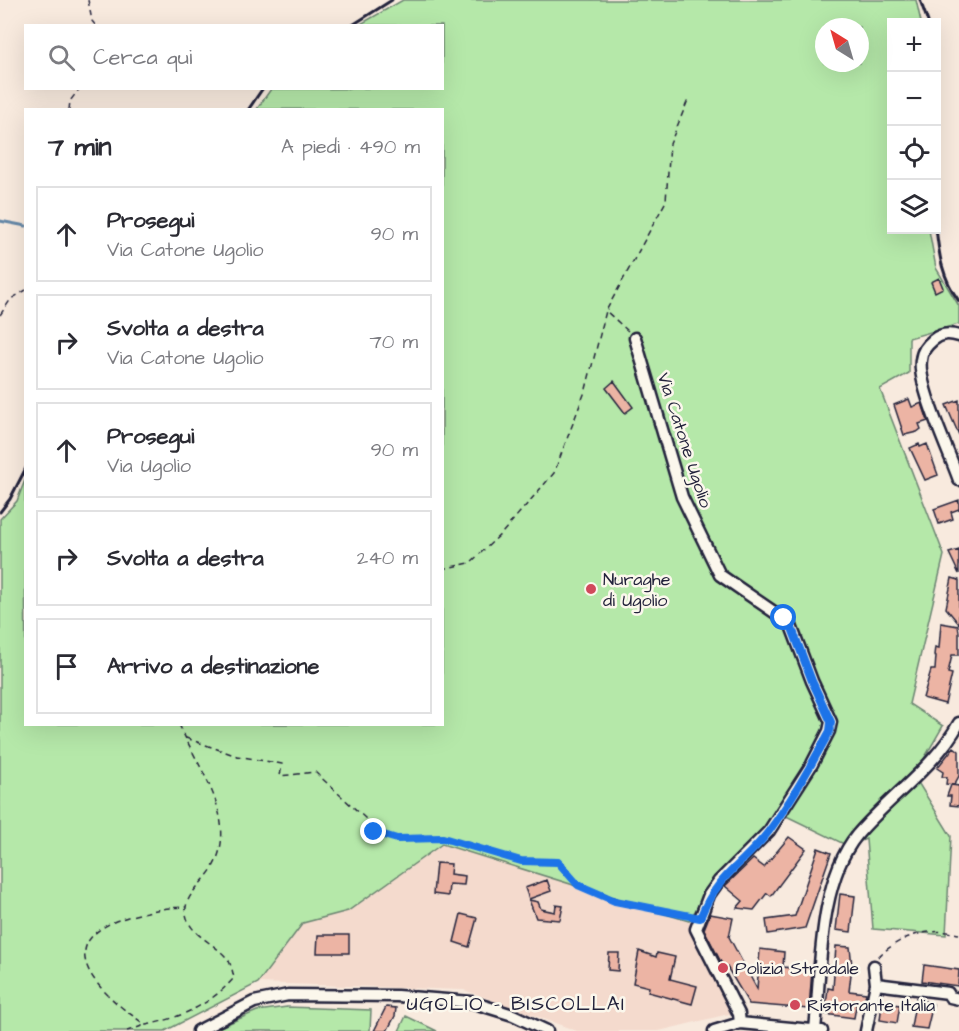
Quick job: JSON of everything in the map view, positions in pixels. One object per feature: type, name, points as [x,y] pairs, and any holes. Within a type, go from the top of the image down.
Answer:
[{"type":"street","points":[[959,336],[945,334],[937,337],[925,346],[920,360],[927,392],[959,480]]},
{"type":"street","name":"Via Catone Ugolio","points":[[635,338],[682,496],[720,576],[790,623],[812,681],[831,722],[830,731],[781,813],[759,842],[719,881],[709,895],[700,918]]},
{"type":"street","points":[[714,1031],[740,1023],[760,1029],[819,1030],[829,899],[838,868],[856,837],[939,750],[959,723]]},
{"type":"street","points":[[700,918],[696,929],[739,1014],[740,1023]]},
{"type":"street","points":[[866,1031],[876,984],[874,966]]},
{"type":"street","points":[[876,984],[948,993],[950,997],[959,999]]},
{"type":"street","points":[[198,1031],[254,1002],[288,995],[397,996],[471,1002],[513,1015],[547,1031]]},
{"type":"path","points":[[88,0],[94,24]]},
{"type":"path","points":[[69,108],[70,101],[78,90]]},
{"type":"path","points":[[444,569],[470,563],[502,532],[554,473],[586,389],[606,311],[666,201],[670,144],[688,100]]},
{"type":"path","points":[[0,315],[11,299],[24,291]]},
{"type":"path","points":[[606,311],[635,338]]},
{"type":"path","points":[[127,1031],[164,1021],[216,998],[234,978],[228,961],[204,941],[190,925],[186,908],[189,897],[214,866],[221,832],[217,804],[210,785],[180,726]]},
{"type":"path","points":[[185,738],[237,756],[282,764],[280,776],[315,772],[365,818],[374,832],[397,839],[443,838],[521,861],[558,862],[578,885],[615,901],[700,918]]},
{"type":"path","points":[[146,1025],[124,1010],[96,982],[86,967],[86,948],[96,930],[120,920],[171,907],[186,908]]},
{"type":"path","points":[[874,966],[883,952],[921,932],[939,930],[959,934]]},
{"type":"shaded area","points":[[442,844],[689,921],[737,1012],[659,1031],[577,1031],[464,990],[258,983],[303,923],[348,911]]},
{"type":"green space","points":[[403,0],[916,0],[920,18],[887,18],[887,234],[930,234],[936,268],[959,306],[959,324],[909,338],[909,373],[880,389],[944,555],[909,704],[943,726],[914,776],[951,836],[946,935],[873,929],[866,839],[848,846],[778,812],[706,893],[689,921],[442,844],[348,911],[303,923],[258,983],[165,1031],[0,1031],[0,519],[17,501],[24,483],[24,726],[444,726],[444,108],[258,108],[270,90],[444,90],[444,24],[361,24]]},
{"type":"green space","points":[[287,1007],[371,1010],[370,1031],[211,1031],[257,1011]]},
{"type":"green space","points":[[406,1016],[437,1031],[399,1031]]},
{"type":"building","points":[[939,278],[943,288],[935,292],[931,282]]},
{"type":"building","points":[[614,381],[633,407],[625,413],[606,388]]},
{"type":"building","points":[[909,399],[912,407],[922,403],[928,421],[919,424],[921,429],[917,432],[904,435],[894,405]]},
{"type":"building","points":[[959,400],[959,435],[946,405]]},
{"type":"building","points":[[919,444],[920,447],[927,444],[938,475],[925,480],[910,448]]},
{"type":"building","points":[[959,500],[959,509],[951,512],[953,519],[939,524],[934,509]]},
{"type":"building","points":[[959,550],[959,574],[949,553]]},
{"type":"building","points":[[952,578],[959,580],[959,624],[946,608]]},
{"type":"building","points":[[941,623],[958,626],[959,632],[959,655],[952,655],[948,673],[952,674],[945,704],[923,698],[931,670],[935,670],[935,647],[939,648]]},
{"type":"building","points":[[954,747],[959,751],[959,776],[954,785],[946,784],[947,777],[942,777],[943,772],[937,768]]},
{"type":"building","points":[[951,785],[959,786],[959,806],[950,805],[951,796],[947,796]]},
{"type":"building","points":[[789,837],[806,849],[771,896],[767,893],[754,910],[737,908],[743,901],[725,886],[753,859],[764,867]]},
{"type":"building","points":[[818,848],[831,853],[805,928],[768,934],[766,920],[795,916]]},
{"type":"building","points":[[436,863],[451,864],[450,874],[465,876],[464,885],[449,884],[448,896],[433,894]]},
{"type":"building","points":[[547,880],[551,891],[529,899],[525,888]]},
{"type":"building","points":[[840,894],[855,896],[851,932],[836,930]]},
{"type":"building","points":[[529,900],[538,902],[541,909],[555,912],[556,905],[563,906],[560,920],[536,918]]},
{"type":"building","points":[[461,914],[477,918],[469,947],[454,942]]},
{"type":"building","points":[[710,914],[733,918],[729,937],[757,989],[760,949],[784,952],[783,967],[812,970],[809,1009],[749,1004],[727,967],[724,968],[704,929]]},
{"type":"building","points":[[318,935],[349,935],[349,953],[317,953]]},
{"type":"building","points":[[836,946],[850,947],[852,966],[849,991],[866,993],[864,1002],[857,1001],[854,1018],[825,1014],[828,988],[833,989]]},
{"type":"building","points":[[639,951],[656,957],[657,953],[675,957],[670,979],[697,986],[692,1004],[648,992],[649,987],[633,983]]},
{"type":"building","points":[[609,953],[619,953],[618,971],[608,970]]},
{"type":"building","points":[[924,965],[959,970],[958,986],[922,981]]},
{"type":"building","points":[[916,998],[933,1004],[927,1029],[911,1027]]},
{"type":"building","points":[[882,1003],[900,1005],[897,1023],[880,1020]]},
{"type":"building","points":[[386,1007],[396,1008],[395,1016],[387,1031],[374,1031]]},
{"type":"waterway","points":[[0,221],[24,226]]},
{"type":"railway","points":[[354,24],[392,0]]},
{"type":"railway","points":[[920,0],[927,18]]},
{"type":"railway","points":[[249,108],[262,90]]},
{"type":"railway","points":[[937,234],[945,275],[959,301]]},
{"type":"railway","points":[[0,512],[10,499],[24,472]]},
{"type":"place","name":"Nuraghe di Ugolio","points":[[591,589]]},
{"type":"place","name":"Polizia Stradale","points":[[723,968]]},
{"type":"place","name":"Ristorante Italia","points":[[795,1005]]},
{"type":"district","name":"UGOLIO - BISCOLLAI","points":[[516,1003]]},
{"type":"route","points":[[374,832],[397,839],[443,838],[521,861],[558,862],[578,885],[615,901],[700,918],[709,895],[719,881],[769,831],[812,764],[830,731],[831,722],[819,699],[790,623],[784,618]]}]
